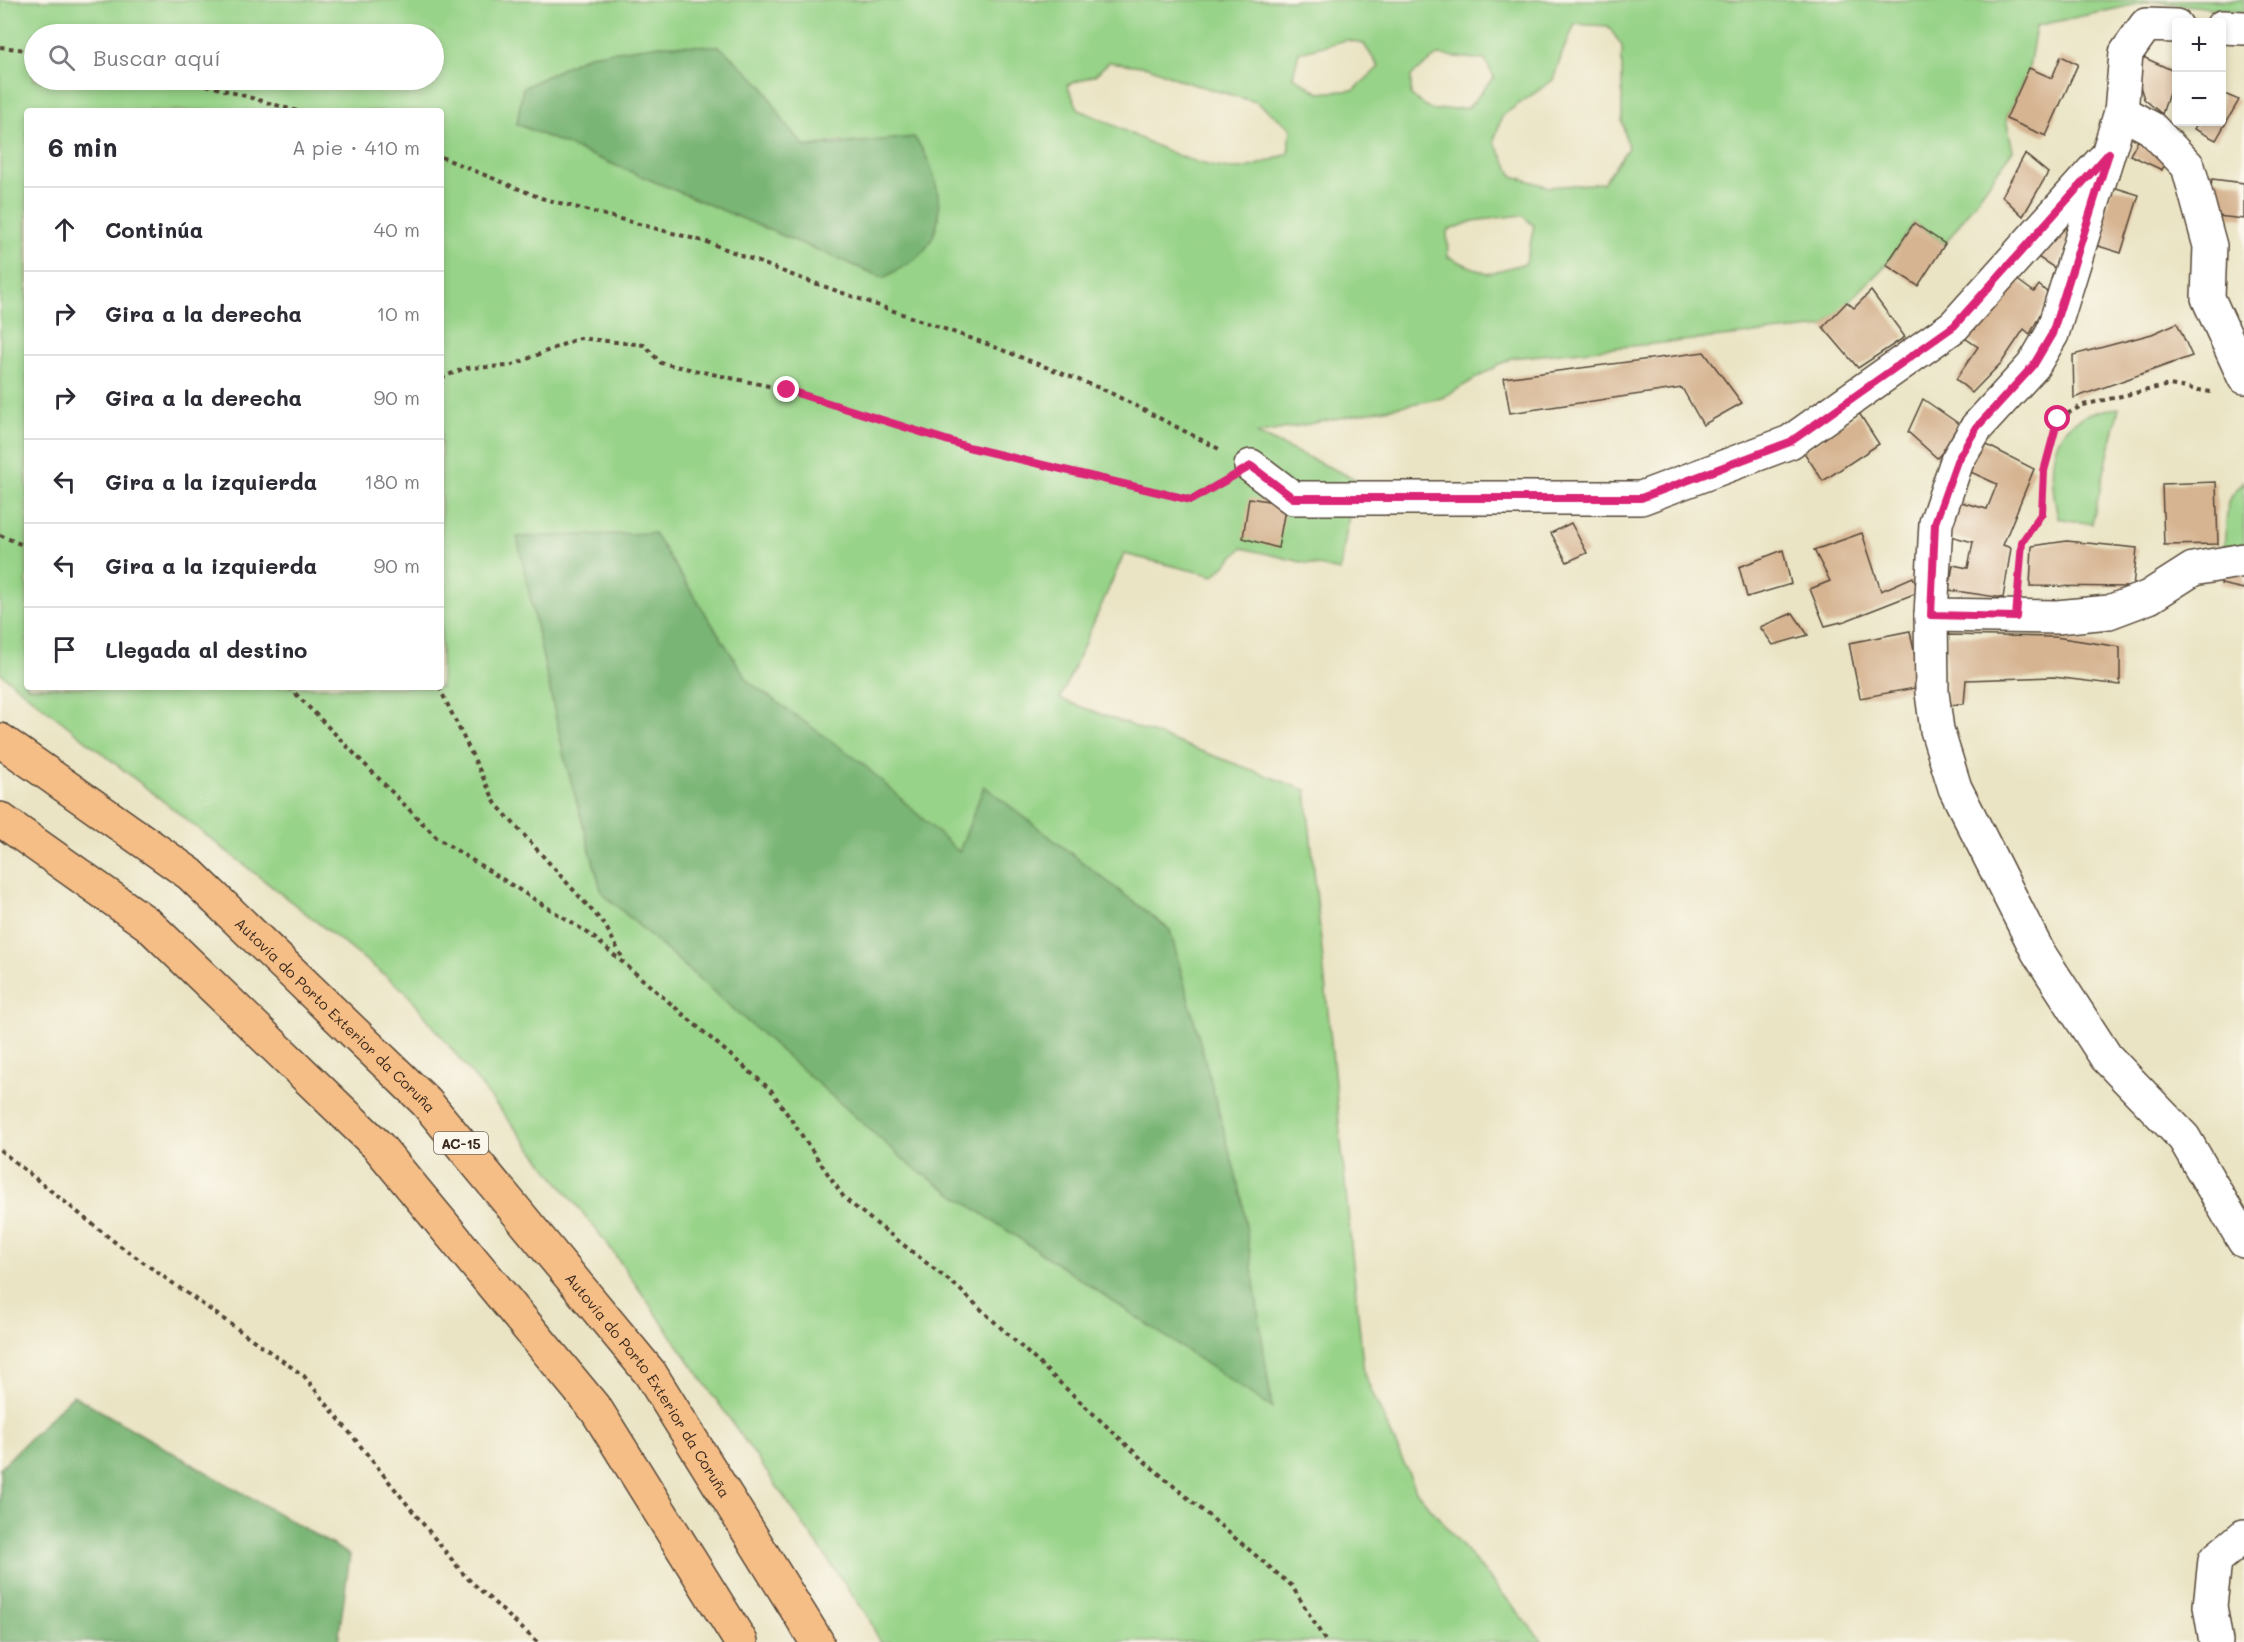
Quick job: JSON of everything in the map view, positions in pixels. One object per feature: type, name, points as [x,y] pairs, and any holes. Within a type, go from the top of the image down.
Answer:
[{"type":"highway","name":"Autovía do Porto Exterior da Coruña","points":[[0,740],[190,874],[426,1102],[651,1373],[817,1642]]},
{"type":"highway","points":[[0,819],[148,924],[378,1146],[597,1411],[741,1642]]},
{"type":"street","points":[[2172,26],[2146,25],[2126,53],[2121,112],[2052,334],[2033,366],[1977,427],[1957,461],[1935,523],[1931,615],[1932,693],[1937,730],[1955,789],[2038,952],[2106,1057],[2184,1138],[2244,1241]]},
{"type":"street","points":[[2226,27],[2244,28]]},
{"type":"street","points":[[2121,112],[2151,128],[2188,166],[2210,246],[2208,298],[2244,377]]},
{"type":"street","points":[[1251,466],[1293,498],[1641,498],[1790,442],[1954,326],[2109,153]]},
{"type":"street","points":[[1931,615],[2057,617],[2109,612],[2149,597],[2193,569],[2244,560]]},
{"type":"street","points":[[2216,1642],[2210,1606],[2215,1560],[2244,1536]]},
{"type":"path","points":[[0,48],[24,50]]},
{"type":"path","points":[[224,90],[287,108]]},
{"type":"path","points":[[444,158],[541,198],[710,243],[792,275],[987,344],[1107,391],[1251,466]]},
{"type":"path","points":[[444,377],[465,368],[510,366],[579,338],[644,345],[661,363],[787,390],[968,447],[1191,500],[1251,466]]},
{"type":"path","points":[[2016,617],[2022,542],[2042,513],[2044,471],[2058,419],[2083,405],[2169,386],[2216,393]]},
{"type":"path","points":[[0,535],[24,546]]},
{"type":"path","points":[[292,690],[437,838],[591,936],[771,1089],[844,1198],[956,1286],[1144,1461],[1292,1586],[1326,1642]]},
{"type":"path","points":[[440,690],[496,804],[605,926],[626,965]]},
{"type":"path","points":[[0,1150],[116,1243],[304,1376],[465,1576],[537,1642]]},
{"type":"green space","points":[[0,0],[2244,0],[2244,12],[2152,1],[2036,26],[2029,68],[2006,119],[2013,150],[1945,244],[1914,223],[1886,265],[1823,327],[1511,358],[1442,398],[1257,434],[1355,479],[1340,571],[1242,548],[1214,576],[1124,554],[1060,699],[1306,790],[1364,1374],[1417,1492],[1543,1642],[880,1642],[868,1617],[606,1242],[406,992],[0,673]],"holes":[[[1575,24],[1608,26],[1622,46],[1622,120],[1628,148],[1603,183],[1549,187],[1513,176],[1494,141],[1502,116],[1553,80]],[[1347,40],[1363,43],[1379,67],[1354,90],[1319,93],[1293,76],[1299,52]],[[589,55],[762,85],[786,125],[805,147],[842,141],[884,278],[517,124],[523,88]],[[1438,55],[1485,60],[1494,77],[1468,108],[1432,110],[1411,96],[1411,76]],[[1109,62],[1149,67],[1182,81],[1256,102],[1291,128],[1288,154],[1239,169],[1199,163],[1178,156],[1079,110],[1067,85],[1095,75]],[[1522,215],[1534,226],[1526,263],[1487,274],[1448,257],[1447,231],[1473,221]]]},
{"type":"green space","points":[[660,45],[719,46],[762,85],[786,125],[805,147],[914,137],[930,164],[938,196],[936,228],[930,242],[920,255],[884,278],[517,124],[523,88],[589,55]]},
{"type":"green space","points":[[2119,408],[2092,524],[2058,518],[2052,477],[2057,443],[2065,430],[2078,419],[2096,412]]},
{"type":"green space","points":[[2244,481],[2244,544],[2224,548],[2228,501]]},
{"type":"green space","points":[[654,533],[749,682],[862,763],[959,852],[984,786],[1170,930],[1242,1198],[1272,1408],[911,1166],[602,893],[564,756],[517,537]]},
{"type":"green space","points":[[73,1395],[350,1555],[338,1642],[0,1642],[0,1468]]},
{"type":"building","points":[[2061,56],[2078,64],[2046,136],[2006,119],[2029,68],[2052,78]]},
{"type":"building","points":[[2143,57],[2172,70],[2172,84],[2162,114],[2144,99],[2137,76]]},
{"type":"building","points":[[2226,95],[2239,100],[2226,123]]},
{"type":"building","points":[[2196,126],[2224,126],[2216,140],[2194,129]]},
{"type":"building","points":[[2140,137],[2169,155],[2162,170],[2130,155]]},
{"type":"building","points":[[2025,154],[2048,173],[2023,216],[2002,196]]},
{"type":"building","points":[[2212,179],[2244,183],[2244,219],[2208,215]]},
{"type":"building","points":[[2113,187],[2139,195],[2121,253],[2095,245]]},
{"type":"building","points":[[2070,208],[2078,216],[2056,269],[2030,252]]},
{"type":"building","points":[[1914,223],[1945,244],[1918,286],[1886,265]]},
{"type":"building","points":[[2012,276],[2034,292],[2039,285],[2050,295],[2030,334],[2024,329],[2002,362],[1972,393],[1956,379],[1978,347],[1962,336]]},
{"type":"building","points":[[1871,291],[1905,337],[1858,368],[1823,327],[1847,302],[1854,308]]},
{"type":"building","points":[[2177,323],[2192,356],[2074,398],[2073,355],[2152,334]]},
{"type":"building","points":[[1704,352],[1742,403],[1703,425],[1682,388],[1510,413],[1504,378]]},
{"type":"building","points":[[1923,399],[1965,428],[1937,458],[1908,432]]},
{"type":"building","points":[[1859,413],[1879,444],[1823,481],[1803,451]]},
{"type":"building","points":[[1979,441],[2034,469],[2003,545],[2011,548],[2003,598],[1949,590],[1953,565],[1968,568],[1973,542],[1950,536],[1957,501],[1987,509],[1997,484],[1964,469]]},
{"type":"building","points":[[2216,482],[2218,544],[2164,545],[2162,484]]},
{"type":"building","points":[[1249,498],[1286,504],[1278,548],[1243,538]]},
{"type":"building","points":[[1571,523],[1587,553],[1567,562],[1551,533]]},
{"type":"building","points":[[1862,533],[1881,591],[1913,577],[1919,592],[1845,621],[1825,626],[1810,589],[1830,581],[1814,550]]},
{"type":"building","points":[[2067,541],[2137,548],[2133,587],[2030,586],[2032,546]]},
{"type":"building","points":[[1783,550],[1791,584],[1747,597],[1739,567]]},
{"type":"building","points":[[2224,571],[2244,575],[2244,589],[2221,584]]},
{"type":"building","points":[[1793,613],[1808,635],[1773,645],[1760,627]]},
{"type":"building","points":[[1910,631],[1921,687],[1860,698],[1849,643]]},
{"type":"building","points":[[1947,635],[2055,637],[2120,647],[2120,685],[2053,677],[1966,680],[1964,704],[1946,705]]},
{"type":"route","points":[[787,390],[968,447],[1060,471],[1191,500],[1251,466],[1293,498],[1641,498],[1790,442],[1954,326],[2109,153],[2052,334],[2033,366],[1977,427],[1957,461],[1935,523],[1931,615],[2016,617],[2022,542],[2042,513],[2044,471],[2058,419]]}]
